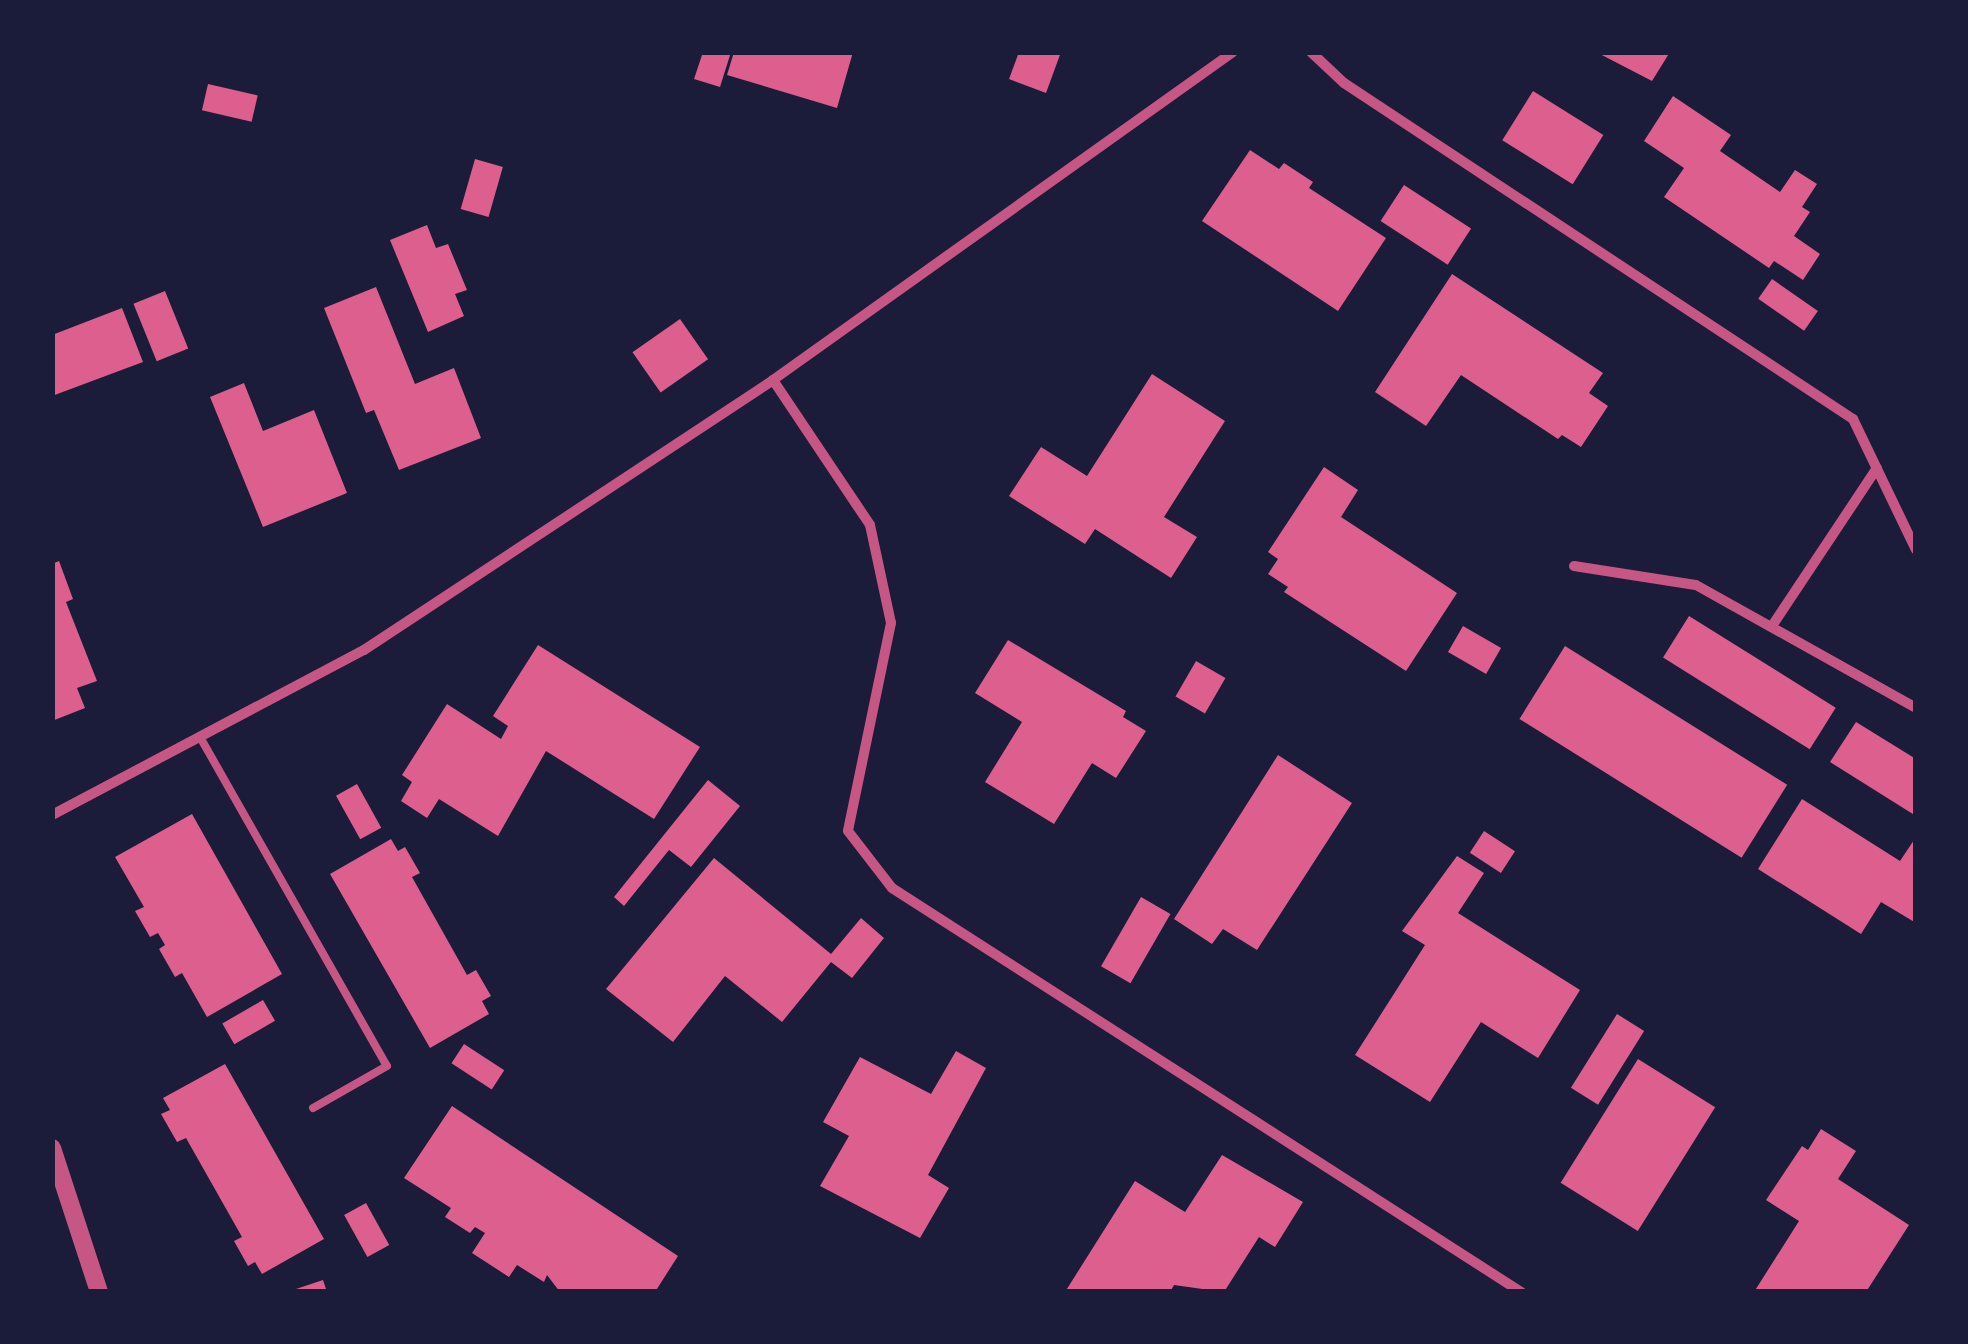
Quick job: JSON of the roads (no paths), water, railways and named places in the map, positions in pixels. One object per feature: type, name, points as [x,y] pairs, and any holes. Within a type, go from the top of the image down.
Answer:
[{"type":"street","points":[[52,814],[364,650],[772,380],[1233,52]]},
{"type":"street","points":[[1311,52],[1344,83],[1853,419],[1912,530],[1916,550]]},
{"type":"street","points":[[772,380],[870,525],[891,623],[848,831],[892,888],[1521,1292]]},
{"type":"street","points":[[1774,624],[1876,468]]},
{"type":"street","points":[[1574,566],[1696,585],[1774,624],[1916,708]]},
{"type":"street","points":[[52,1148],[99,1292]]},
{"type":"lane","points":[[200,737],[387,1066],[313,1108]]}]
